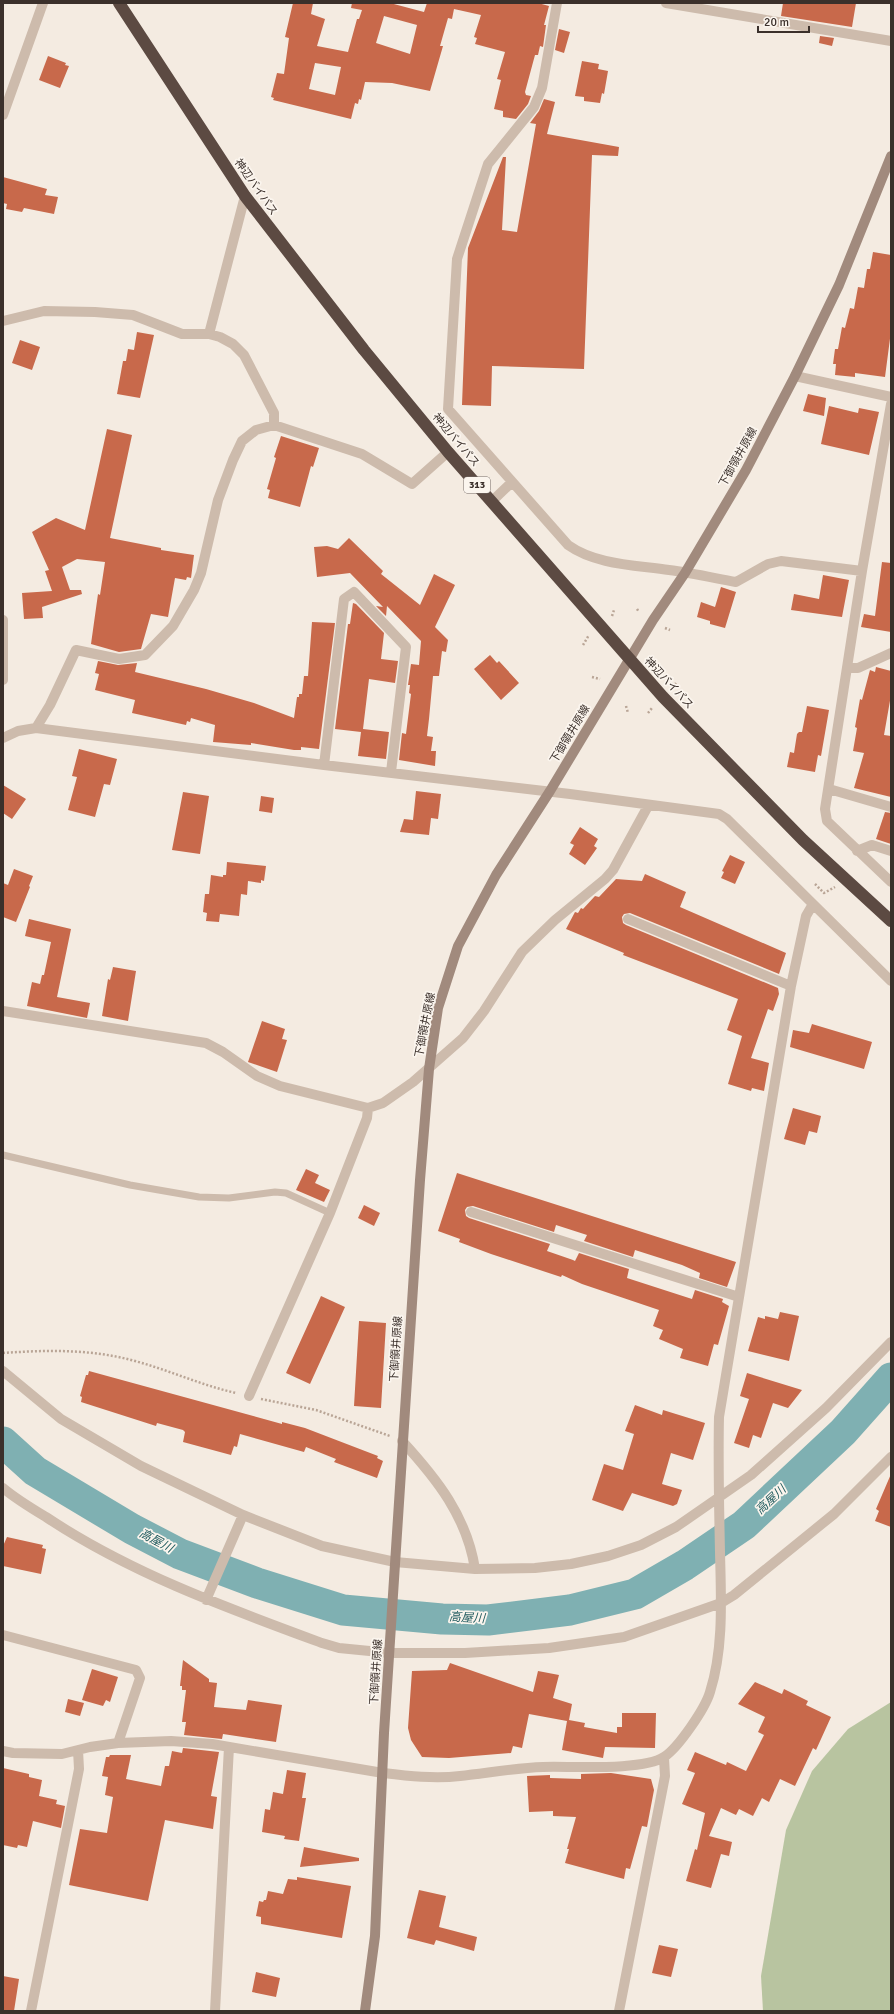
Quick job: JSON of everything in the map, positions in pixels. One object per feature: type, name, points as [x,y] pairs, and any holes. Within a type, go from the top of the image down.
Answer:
[{"type":"highway","name":"神辺バイパス","points":[[119,3],[245,196],[364,350],[448,452],[629,660],[803,840],[891,921]]},
{"type":"main road","name":"下御領井原線","points":[[365,2011],[375,1936],[402,1441],[429,1068],[438,1008],[458,946],[496,875],[550,792],[629,660],[685,573],[746,470],[840,285],[891,156]]},
{"type":"street","points":[[3,116],[24,52],[43,3]]},
{"type":"street","points":[[557,3],[542,88],[534,107],[488,164],[457,259],[448,409],[568,545],[578,552],[595,558],[736,582],[768,564],[781,561],[862,570]]},
{"type":"street","points":[[666,3],[891,41]]},
{"type":"street","points":[[209,334],[245,196]]},
{"type":"street","points":[[3,321],[44,310],[95,312],[133,315],[182,334],[209,334],[220,337],[233,344],[244,355],[274,413],[274,426]]},
{"type":"street","points":[[795,376],[891,397]]},
{"type":"street","points":[[891,404],[862,570],[829,789],[824,809],[827,822],[891,882]]},
{"type":"street","points":[[36,728],[50,705],[76,650],[119,659],[145,655],[172,626],[194,590],[201,572],[218,500],[242,441],[256,430],[274,426],[362,454],[412,484],[448,452]]},
{"type":"street","points":[[492,501],[512,482]]},
{"type":"street","points":[[324,765],[344,599],[354,592],[406,647],[391,772]]},
{"type":"street","points":[[3,620],[3,680]]},
{"type":"street","points":[[847,668],[858,668],[891,653]]},
{"type":"street","points":[[3,738],[18,730],[36,728],[719,814],[726,819],[891,981]]},
{"type":"street","points":[[829,789],[891,807]]},
{"type":"street","points":[[3,1011],[206,1043],[223,1052],[257,1076],[280,1086],[368,1108],[383,1103],[414,1082],[463,1038],[484,1010],[522,952],[555,920],[605,880],[614,870],[648,806]]},
{"type":"street","points":[[857,851],[872,846],[891,851]]},
{"type":"street","points":[[3,1751],[13,1753],[62,1754],[118,1743],[171,1741],[229,1747],[383,1773],[409,1776],[459,1776],[494,1771],[543,1767],[596,1767],[642,1764],[664,1758],[680,1742],[695,1721],[710,1693],[718,1653],[721,1599],[719,1417],[791,986],[806,916],[813,904]]},
{"type":"street","points":[[628,919],[791,986]]},
{"type":"street","points":[[249,1396],[330,1213],[367,1118],[368,1108]]},
{"type":"street","points":[[472,1212],[739,1297]]},
{"type":"street","points":[[3,1370],[61,1419],[141,1466],[243,1515],[322,1546],[395,1567],[475,1569],[542,1567],[571,1564],[608,1556],[641,1545],[719,1502],[820,1413],[891,1342]]},
{"type":"street","points":[[402,1441],[441,1487],[461,1520],[472,1548],[475,1569]]},
{"type":"street","points":[[3,1488],[76,1537],[208,1597],[322,1643],[339,1648],[465,1653],[550,1648],[624,1637],[734,1595],[834,1514],[891,1457]]},
{"type":"street","points":[[208,1597],[243,1515]]},
{"type":"street","points":[[3,1635],[136,1670],[140,1678],[118,1743]]},
{"type":"street","points":[[215,2011],[229,1747]]},
{"type":"street","points":[[31,2011],[79,1769],[78,1750]]},
{"type":"street","points":[[619,2011],[665,1776],[664,1758]]},
{"type":"lane","points":[[3,1155],[130,1185],[198,1197],[229,1198],[275,1192],[286,1193],[330,1213]]},
{"type":"path","points":[[612,616],[614,610]]},
{"type":"path","points":[[665,628],[670,630]]},
{"type":"path","points":[[583,645],[590,635]]},
{"type":"path","points":[[592,677],[600,679]]},
{"type":"path","points":[[673,688],[676,683]]},
{"type":"path","points":[[626,706],[628,712]]},
{"type":"path","points":[[648,713],[652,708]]},
{"type":"path","points":[[815,884],[824,893],[837,885]]},
{"type":"path","points":[[3,1353],[80,1351],[131,1360],[210,1387],[316,1410],[402,1441]]},
{"type":"green space","points":[[891,1702],[891,2011],[763,2011],[761,1976],[786,1830],[812,1771],[848,1729]]},
{"type":"building","points":[[293,3],[313,3],[311,14],[325,19],[317,46],[348,52],[357,19],[359,19],[362,10],[351,8],[352,3],[390,3],[424,12],[427,3],[538,3],[549,6],[544,25],[546,25],[543,47],[540,46],[538,55],[535,55],[525,92],[526,95],[531,96],[528,104],[516,119],[503,117],[503,111],[494,109],[501,80],[497,79],[505,52],[475,44],[477,38],[474,37],[481,15],[454,9],[452,19],[448,18],[440,46],[443,46],[430,91],[392,83],[365,82],[361,100],[359,99],[358,104],[355,103],[351,119],[273,100],[274,98],[271,97],[277,73],[284,74],[289,38],[285,37]],"holes":[[[384,16],[417,25],[410,54],[376,43]],[[315,63],[341,67],[335,95],[309,89]]]},
{"type":"building","points":[[783,3],[856,3],[852,27],[781,16]]},
{"type":"building","points":[[559,29],[570,32],[564,53],[555,50]]},
{"type":"building","points":[[820,36],[834,38],[832,46],[819,43]]},
{"type":"building","points":[[48,56],[66,63],[65,65],[69,66],[60,88],[39,80]]},
{"type":"building","points":[[582,61],[599,64],[598,69],[608,71],[604,94],[602,93],[600,103],[584,101],[584,97],[575,96]]},
{"type":"building","points":[[544,99],[555,102],[547,134],[619,147],[618,156],[592,155],[584,369],[492,366],[491,406],[462,405],[468,248],[503,157],[506,157],[502,230],[517,232],[536,124],[530,123],[539,111]]},
{"type":"building","points":[[3,177],[47,189],[45,195],[58,197],[54,214],[24,208],[22,212],[6,209],[7,204],[3,203]]},
{"type":"building","points":[[873,252],[891,255],[891,331],[885,377],[855,373],[855,377],[835,375],[836,364],[833,364],[835,349],[838,349],[842,327],[845,328],[850,308],[854,309],[858,287],[864,288],[867,269],[870,269]]},
{"type":"building","points":[[137,332],[154,335],[140,398],[117,394],[123,361],[126,361],[128,349],[134,350]]},
{"type":"building","points":[[20,340],[40,347],[32,370],[12,363]]},
{"type":"building","points":[[808,394],[826,398],[824,416],[803,411]]},
{"type":"building","points":[[829,406],[858,413],[859,408],[879,412],[869,455],[821,444]]},
{"type":"building","points":[[107,429],[132,435],[110,538],[161,548],[161,550],[194,555],[191,578],[187,577],[186,580],[175,578],[168,617],[151,614],[141,649],[119,652],[91,644],[98,594],[100,595],[105,562],[77,559],[62,567],[70,590],[81,590],[82,594],[42,607],[43,618],[24,619],[22,593],[52,591],[45,571],[49,570],[32,532],[56,518],[85,530]]},
{"type":"building","points":[[281,436],[319,448],[313,467],[311,466],[300,507],[268,498],[270,490],[267,489],[276,458],[274,457]]},
{"type":"building","points":[[349,538],[383,571],[381,574],[420,605],[434,574],[455,585],[435,627],[448,640],[446,652],[442,651],[439,676],[433,676],[427,736],[433,737],[431,751],[436,751],[435,766],[399,760],[402,733],[406,734],[411,694],[409,693],[410,685],[408,685],[411,664],[419,665],[421,641],[387,606],[386,616],[376,606],[383,607],[350,573],[317,577],[314,547],[327,546],[338,549]]},
{"type":"building","points":[[882,562],[891,563],[891,632],[861,627],[864,614],[875,616]]},
{"type":"building","points":[[823,575],[849,580],[842,617],[791,610],[794,594],[819,599]]},
{"type":"building","points":[[721,587],[736,592],[725,628],[710,624],[710,621],[697,617],[701,602],[715,607]]},
{"type":"building","points":[[353,603],[356,604],[384,633],[381,659],[398,661],[395,683],[369,679],[363,729],[389,732],[386,759],[358,756],[361,732],[335,729],[348,624],[350,624]]},
{"type":"building","points":[[312,622],[335,623],[319,749],[301,747],[301,750],[294,750],[251,743],[251,745],[213,742],[215,725],[191,718],[190,722],[187,721],[186,725],[132,713],[135,700],[95,690],[99,674],[95,673],[98,661],[118,665],[137,663],[135,672],[206,689],[254,703],[294,718],[297,697],[299,697],[299,694],[302,694],[304,676],[308,676]]},
{"type":"building","points":[[490,655],[497,663],[499,661],[519,683],[501,700],[474,669]]},
{"type":"building","points":[[876,667],[891,671],[891,695],[884,735],[891,736],[891,797],[854,788],[864,753],[853,751],[857,728],[855,727],[860,699],[862,700],[870,670],[875,672]]},
{"type":"building","points":[[807,706],[829,710],[821,756],[818,755],[815,772],[787,767],[790,752],[794,753],[797,734],[802,732]]},
{"type":"building","points":[[79,749],[117,759],[110,785],[104,784],[95,817],[68,810],[77,777],[72,776]]},
{"type":"building","points":[[3,785],[26,799],[12,819],[3,813]]},
{"type":"building","points":[[416,791],[441,794],[438,819],[431,818],[429,835],[400,832],[404,819],[413,820]]},
{"type":"building","points":[[183,792],[209,796],[200,854],[172,850]]},
{"type":"building","points":[[261,796],[274,798],[272,813],[259,811]]},
{"type":"building","points":[[885,812],[891,813],[891,844],[876,839]]},
{"type":"building","points":[[580,827],[598,839],[594,846],[597,848],[585,865],[569,854],[574,845],[570,843]]},
{"type":"building","points":[[730,855],[745,862],[735,884],[721,878],[724,872],[722,871]]},
{"type":"building","points":[[227,862],[266,866],[264,881],[261,880],[261,883],[248,881],[247,895],[241,894],[239,916],[220,914],[219,922],[206,921],[207,913],[203,912],[205,894],[209,894],[211,875],[223,877],[223,875],[226,875]]},
{"type":"building","points":[[14,869],[33,876],[16,922],[3,917],[3,883],[8,885]]},
{"type":"building","points":[[645,874],[686,892],[680,907],[786,953],[779,974],[630,913],[624,914],[622,917],[623,923],[626,925],[778,988],[779,994],[773,1011],[768,1009],[751,1058],[769,1063],[764,1091],[752,1088],[751,1091],[728,1084],[742,1036],[727,1030],[738,999],[623,955],[624,953],[566,929],[575,912],[578,913],[581,908],[583,909],[595,896],[599,897],[616,879],[642,881]]},
{"type":"building","points":[[29,919],[71,929],[57,997],[90,1003],[87,1018],[27,1006],[32,982],[40,984],[42,975],[44,975],[51,942],[25,936]]},
{"type":"building","points":[[113,967],[136,971],[128,1021],[102,1016],[108,979],[110,980]]},
{"type":"building","points":[[262,1021],[285,1029],[282,1039],[287,1040],[277,1072],[248,1062]]},
{"type":"building","points":[[812,1024],[872,1042],[864,1069],[790,1047],[793,1030],[809,1033]]},
{"type":"building","points":[[793,1108],[821,1116],[817,1133],[809,1131],[805,1145],[784,1139]]},
{"type":"building","points":[[306,1169],[319,1175],[315,1183],[330,1190],[324,1202],[296,1190]]},
{"type":"building","points":[[457,1173],[736,1262],[727,1287],[699,1278],[700,1273],[682,1265],[635,1250],[633,1257],[584,1241],[587,1235],[556,1225],[554,1232],[473,1206],[467,1207],[465,1210],[466,1216],[469,1218],[550,1244],[547,1251],[575,1261],[579,1253],[629,1269],[627,1278],[692,1299],[695,1290],[723,1299],[722,1302],[729,1306],[718,1345],[714,1344],[708,1366],[680,1358],[683,1349],[659,1339],[663,1330],[653,1326],[659,1310],[582,1284],[562,1275],[561,1277],[491,1254],[459,1242],[460,1239],[438,1231]]},
{"type":"building","points":[[364,1205],[380,1213],[374,1226],[358,1218]]},
{"type":"building","points":[[321,1296],[345,1307],[310,1384],[286,1373]]},
{"type":"building","points":[[780,1312],[799,1316],[789,1361],[748,1351],[758,1317],[765,1319],[765,1316],[778,1319]]},
{"type":"building","points":[[359,1321],[386,1323],[381,1408],[354,1406]]},
{"type":"building","points":[[89,1371],[282,1424],[282,1422],[305,1428],[378,1456],[377,1458],[383,1461],[377,1478],[334,1462],[336,1459],[306,1447],[304,1452],[240,1434],[237,1447],[234,1446],[231,1455],[183,1442],[185,1432],[183,1430],[157,1423],[156,1426],[81,1402],[82,1397],[80,1396],[86,1375],[88,1375]]},
{"type":"building","points":[[747,1373],[802,1390],[788,1408],[773,1403],[761,1438],[753,1435],[749,1448],[734,1443],[749,1399],[740,1396]]},
{"type":"building","points":[[635,1405],[662,1415],[663,1410],[705,1423],[693,1460],[671,1453],[662,1484],[682,1490],[677,1504],[673,1506],[632,1493],[623,1511],[592,1500],[604,1464],[623,1470],[634,1434],[625,1431]]},
{"type":"building","points":[[891,1474],[891,1527],[875,1521],[879,1511],[876,1509]]},
{"type":"building","points":[[7,1537],[43,1545],[42,1548],[46,1549],[41,1574],[3,1566],[3,1546]]},
{"type":"building","points":[[183,1660],[209,1679],[209,1682],[217,1683],[214,1707],[246,1710],[248,1700],[282,1705],[276,1742],[223,1734],[222,1739],[184,1735],[186,1722],[182,1722],[186,1690],[182,1690],[182,1686],[180,1686]]},
{"type":"building","points":[[450,1663],[533,1692],[538,1671],[559,1675],[553,1698],[572,1704],[569,1720],[585,1723],[584,1727],[617,1733],[617,1727],[622,1727],[622,1713],[656,1713],[655,1748],[605,1747],[603,1758],[562,1750],[567,1721],[529,1714],[522,1748],[513,1746],[511,1753],[449,1758],[422,1757],[411,1740],[408,1728],[412,1671],[447,1670]]},
{"type":"building","points":[[92,1669],[118,1677],[110,1702],[106,1700],[103,1706],[82,1700]]},
{"type":"building","points":[[755,1682],[782,1694],[784,1689],[808,1701],[806,1705],[831,1717],[816,1750],[813,1748],[795,1786],[780,1779],[769,1802],[762,1798],[753,1816],[739,1809],[736,1815],[721,1808],[709,1836],[732,1842],[729,1856],[721,1854],[711,1888],[686,1881],[695,1849],[697,1850],[705,1813],[682,1804],[695,1773],[687,1770],[695,1752],[726,1765],[727,1762],[746,1771],[764,1735],[758,1732],[765,1717],[738,1704]]},
{"type":"building","points":[[68,1699],[84,1703],[80,1716],[65,1712]]},
{"type":"building","points":[[183,1748],[219,1752],[211,1796],[217,1797],[213,1829],[165,1820],[148,1901],[69,1885],[80,1829],[107,1833],[113,1797],[105,1795],[108,1777],[102,1776],[106,1757],[109,1757],[110,1755],[131,1755],[126,1779],[161,1786],[165,1766],[169,1766],[172,1751],[182,1753]]},
{"type":"building","points":[[3,1768],[29,1774],[29,1777],[42,1780],[39,1796],[57,1800],[56,1804],[65,1806],[61,1828],[33,1821],[27,1847],[18,1845],[17,1848],[3,1845]]},
{"type":"building","points":[[287,1770],[306,1773],[302,1798],[306,1798],[299,1841],[284,1839],[285,1836],[262,1832],[265,1809],[270,1810],[273,1792],[283,1794]]},
{"type":"building","points":[[611,1773],[651,1779],[654,1790],[647,1827],[642,1826],[630,1869],[626,1868],[624,1879],[565,1863],[569,1849],[567,1849],[576,1817],[553,1816],[553,1811],[529,1812],[527,1776],[550,1775],[550,1778],[581,1779],[581,1774]]},
{"type":"building","points":[[304,1847],[359,1858],[359,1861],[300,1867]]},
{"type":"building","points":[[297,1877],[351,1886],[342,1938],[261,1924],[261,1917],[256,1916],[259,1901],[263,1902],[266,1900],[268,1891],[283,1894],[288,1879],[297,1880]]},
{"type":"building","points":[[419,1890],[446,1896],[439,1927],[477,1937],[474,1951],[436,1940],[434,1945],[407,1938]]},
{"type":"building","points":[[659,1945],[678,1949],[671,1977],[652,1973]]},
{"type":"building","points":[[256,1972],[280,1978],[276,1997],[252,1992]]},
{"type":"building","points":[[3,1976],[19,1979],[14,2011],[3,2011]]},
{"type":"waterway","name":"高屋川","points":[[3,1442],[35,1471],[132,1529],[180,1554],[257,1583],[343,1610],[442,1619],[488,1620],[570,1610],[635,1594],[685,1565],[744,1525],[843,1432],[891,1378]]}]
